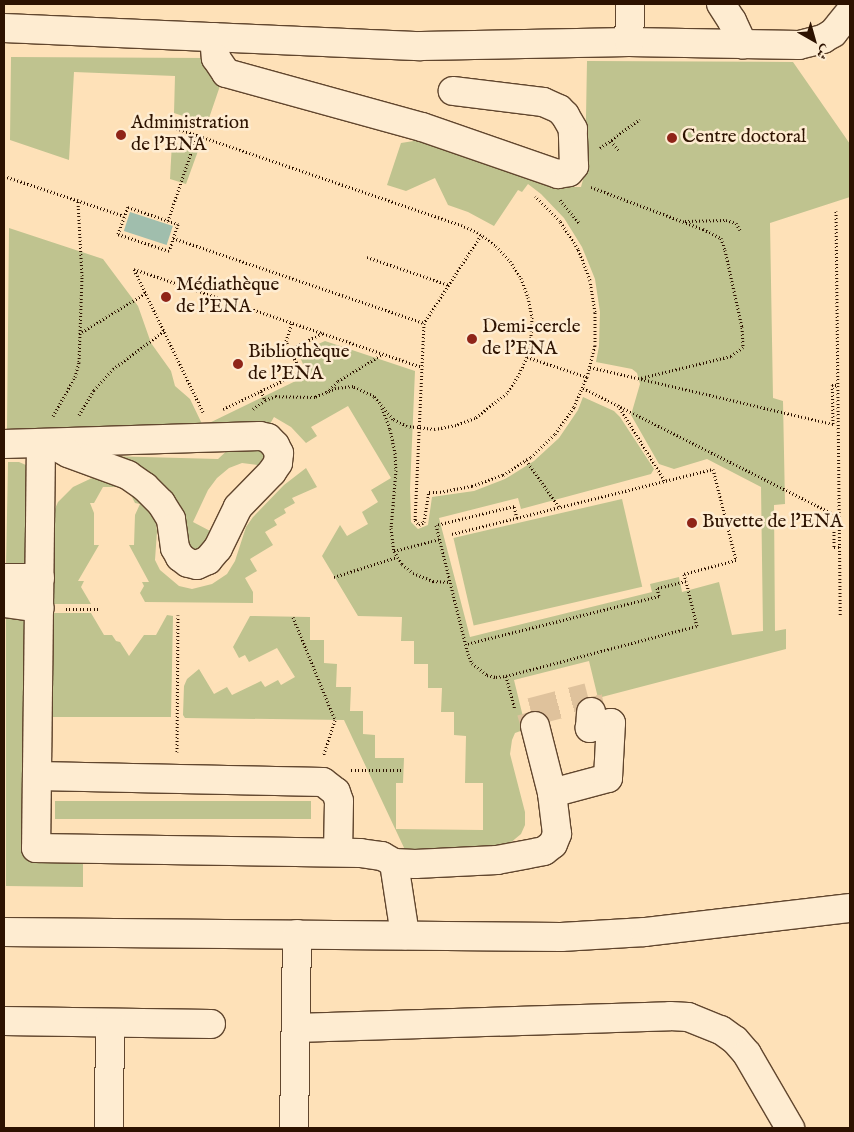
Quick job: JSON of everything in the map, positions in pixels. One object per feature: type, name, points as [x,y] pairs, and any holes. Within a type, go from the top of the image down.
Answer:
[{"type":"street","points":[[629,42],[630,4]]},
{"type":"street","points":[[720,4],[732,21],[743,45]]},
{"type":"street","points":[[4,28],[421,46],[629,42],[743,45],[811,44],[833,32],[850,12]]},
{"type":"street","points":[[214,37],[216,58],[226,74],[422,127],[558,174],[569,170],[573,130],[565,115],[559,109],[543,102],[453,91]]},
{"type":"street","points":[[4,444],[260,436],[268,438],[279,453],[278,463],[238,507],[218,548],[208,560],[197,565],[188,564],[180,557],[175,548],[170,519],[161,503],[145,487],[128,475],[68,453],[52,443]]},
{"type":"street","points":[[52,443],[40,578],[36,848],[338,852],[382,856],[394,863],[497,860],[544,851],[553,844],[557,834],[552,793],[535,726]]},
{"type":"street","points":[[4,578],[40,578]]},
{"type":"street","points":[[4,603],[40,608]]},
{"type":"street","points":[[552,793],[608,778],[611,723],[590,728],[591,712]]},
{"type":"street","points":[[37,776],[177,778],[316,775],[330,786],[339,801],[338,852]]},
{"type":"street","points":[[394,863],[405,935]]},
{"type":"street","points":[[4,932],[561,937],[635,933],[850,908]]},
{"type":"street","points":[[294,1128],[297,934]]},
{"type":"street","points":[[296,1028],[670,1016],[688,1017],[721,1030],[735,1040],[757,1069],[790,1128]]},
{"type":"street","points":[[4,1021],[211,1024]]},
{"type":"street","points":[[109,1128],[110,1023]]},
{"type":"path","points":[[640,119],[569,170],[632,203],[684,221],[721,238],[742,327],[743,347],[731,356],[642,378]]},
{"type":"path","points":[[173,127],[461,225],[482,235],[510,260],[521,278],[528,297],[532,317],[531,338],[527,358],[507,393],[492,407],[475,418],[456,425],[436,429],[420,428],[397,422],[377,399],[367,391],[352,386],[342,386],[325,394],[310,398],[282,396],[265,400],[248,414],[241,436]]},
{"type":"path","points":[[168,221],[197,136]]},
{"type":"path","points":[[611,141],[619,151]]},
{"type":"path","points":[[4,176],[124,216]]},
{"type":"path","points":[[482,235],[424,323],[415,520],[419,525],[424,522],[428,492],[440,492],[472,486],[503,475],[526,460],[555,434],[574,407],[587,377],[594,345],[595,312],[590,280],[578,249],[560,221],[529,191]]},
{"type":"path","points":[[52,443],[52,419],[75,377],[79,362],[82,333],[82,276],[78,201]]},
{"type":"path","points":[[128,207],[178,224],[169,251],[118,234],[124,216],[128,207]]},
{"type":"path","points":[[836,211],[840,615]]},
{"type":"path","points":[[684,221],[726,220],[736,223],[740,230]]},
{"type":"path","points":[[173,238],[424,323]]},
{"type":"path","points":[[366,257],[449,285]]},
{"type":"path","points":[[206,418],[134,269],[422,367]]},
{"type":"path","points":[[82,333],[146,293]]},
{"type":"path","points":[[221,410],[300,372],[286,341],[292,323]]},
{"type":"path","points":[[52,443],[113,369],[164,331]]},
{"type":"path","points":[[290,349],[323,333]]},
{"type":"path","points":[[325,394],[338,381],[384,354]]},
{"type":"path","points":[[527,358],[587,377]]},
{"type":"path","points":[[590,366],[833,424],[832,385],[837,385]]},
{"type":"path","points":[[583,388],[834,514],[834,547],[840,547]]},
{"type":"path","points":[[260,391],[265,400]]},
{"type":"path","points":[[377,399],[390,428],[395,453],[391,528],[394,551],[397,558],[419,576],[440,582],[450,582]]},
{"type":"path","points":[[617,405],[665,481]]},
{"type":"path","points":[[526,460],[559,507]]},
{"type":"path","points":[[452,534],[517,518],[559,507],[713,469],[736,560],[684,574],[697,626],[496,677],[478,670],[472,663],[436,525],[514,506],[517,518]]},
{"type":"path","points":[[394,551],[440,539]]},
{"type":"path","points":[[334,577],[397,558]]},
{"type":"path","points":[[466,644],[659,596],[657,588],[686,581]]},
{"type":"path","points":[[40,608],[100,609]]},
{"type":"path","points":[[177,778],[178,615]]},
{"type":"path","points":[[293,617],[335,720],[316,775],[403,770]]},
{"type":"green space","points":[[11,57],[208,58],[221,83],[207,124],[174,113],[175,76],[74,72],[69,160],[10,140]]},
{"type":"green space","points":[[587,61],[793,62],[850,144],[850,197],[770,223],[773,398],[783,401],[785,504],[774,505],[775,631],[786,629],[786,649],[598,698],[589,661],[514,680],[526,729],[515,733],[510,754],[525,812],[525,825],[521,834],[504,848],[406,852],[344,720],[185,718],[183,715],[184,686],[187,679],[199,669],[214,694],[227,687],[232,695],[261,681],[265,687],[278,680],[281,685],[295,677],[277,648],[249,662],[245,655],[239,658],[233,647],[250,616],[310,617],[310,640],[324,640],[324,663],[337,664],[336,687],[351,687],[350,711],[363,711],[363,734],[375,735],[375,758],[404,758],[403,783],[396,783],[396,829],[483,830],[483,783],[465,783],[466,736],[454,735],[454,712],[441,712],[442,688],[428,688],[428,664],[414,664],[414,641],[401,641],[402,617],[358,616],[322,556],[340,525],[347,536],[368,524],[362,512],[378,502],[371,490],[391,478],[348,406],[311,427],[317,436],[306,443],[291,427],[274,417],[266,431],[7,430],[9,228],[103,259],[138,306],[151,343],[171,371],[175,386],[190,399],[203,426],[308,375],[298,353],[325,341],[415,371],[410,489],[411,522],[418,529],[428,525],[432,497],[474,491],[505,479],[534,461],[559,438],[578,410],[583,397],[614,411],[620,417],[654,469],[651,474],[521,509],[518,498],[439,518],[470,637],[652,592],[650,584],[679,577],[682,592],[719,582],[732,635],[763,631],[761,487],[707,459],[674,469],[659,464],[631,415],[640,384],[637,373],[632,369],[596,362],[599,346],[600,312],[595,279],[582,247],[564,218],[541,194],[528,184],[522,192],[518,190],[494,226],[468,212],[448,205],[435,178],[406,191],[387,185],[401,143],[420,140],[519,168],[569,187],[581,187],[585,172]]},
{"type":"green space","points":[[172,142],[198,151],[186,184],[170,179]]},
{"type":"green space","points":[[258,445],[267,451],[265,466],[242,463],[229,468],[217,478],[208,490],[193,522],[214,533],[196,555],[107,456],[218,459],[232,446]]},
{"type":"green space","points":[[8,462],[19,462],[26,465],[29,472],[29,558],[25,564],[6,568]]},
{"type":"green space","points":[[306,468],[317,487],[292,498],[295,503],[284,509],[286,513],[274,520],[277,525],[265,532],[273,545],[250,559],[257,571],[245,578],[253,592],[253,603],[145,602],[140,593],[144,586],[142,582],[149,582],[129,545],[134,545],[135,515],[140,504],[135,503],[127,487],[138,493],[155,517],[157,531],[155,560],[160,570],[179,586],[192,589],[212,584],[227,574],[235,561],[246,527],[253,517],[284,485]]},
{"type":"green space","points":[[92,478],[112,479],[127,487],[103,487],[94,503],[90,503],[94,513],[94,545],[99,545],[78,581],[84,581],[81,587],[91,604],[49,604],[50,520],[58,502],[73,487]]},
{"type":"green space","points":[[622,499],[642,587],[474,626],[453,538]]},
{"type":"green space","points":[[6,612],[28,620],[31,856],[83,858],[83,887],[6,886]]},
{"type":"green space","points":[[49,613],[91,613],[104,635],[112,635],[116,641],[120,642],[129,656],[144,635],[156,635],[167,615],[173,616],[171,717],[50,717]]},
{"type":"green space","points":[[55,801],[311,801],[311,819],[55,819]]},
{"type":"shaded area","points":[[130,212],[173,226],[167,245],[124,231]]},
{"type":"tunnel","points":[[535,726],[531,712],[588,697],[591,712]]},
{"type":"place","name":"Administration de l'ENA","points":[[121,135]]},
{"type":"place","name":"Centre doctoral","points":[[672,138]]},
{"type":"place","name":"Médiathèque de l'ENA","points":[[166,297]]},
{"type":"place","name":"Demi-cercle de l'ENA","points":[[472,339]]},
{"type":"place","name":"Bibliothèque de l'ENA","points":[[238,364]]},
{"type":"place","name":"Buvette de l'ENA","points":[[692,523]]}]
